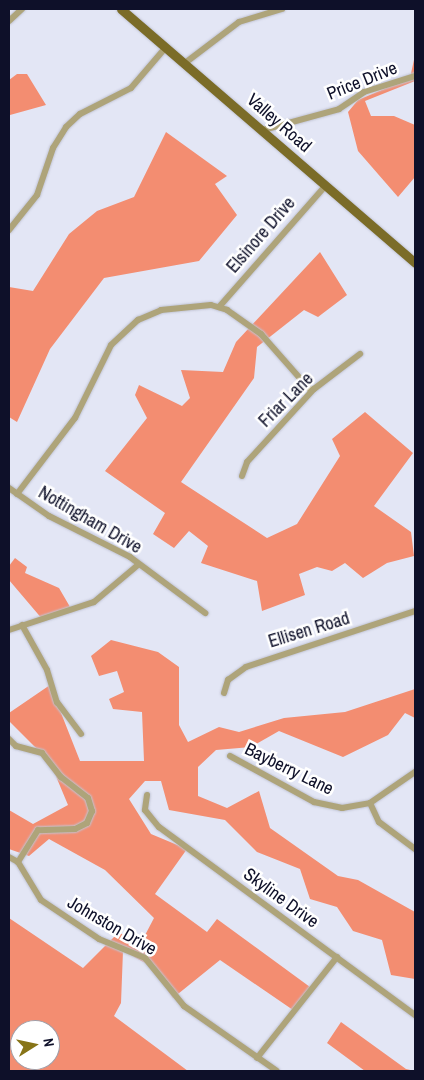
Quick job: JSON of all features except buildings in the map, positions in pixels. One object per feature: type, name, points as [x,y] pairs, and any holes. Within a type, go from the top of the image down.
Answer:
[{"type":"main road","name":"Valley Road","points":[[121,9],[326,184],[415,263]]},
{"type":"street","points":[[9,21],[22,9]]},
{"type":"street","points":[[184,63],[239,22],[282,9]]},
{"type":"street","points":[[9,230],[37,195],[53,148],[66,127],[80,114],[131,88],[166,47]]},
{"type":"street","name":"Price Drive","points":[[263,130],[339,109],[364,92],[415,76]]},
{"type":"street","name":"Elsinore Drive","points":[[218,307],[326,184]]},
{"type":"street","points":[[17,494],[75,418],[104,354],[126,330],[161,310],[218,307],[261,334],[311,391]]},
{"type":"street","name":"Friar Lane","points":[[242,476],[247,462],[311,391],[360,354]]},
{"type":"street","name":"Nottingham Drive","points":[[9,488],[49,516],[112,546],[205,612]]},
{"type":"street","points":[[9,630],[94,602],[138,565]]},
{"type":"street","name":"Ellisen Road","points":[[224,693],[228,680],[246,667],[415,611]]},
{"type":"street","points":[[22,625],[47,670],[56,702],[81,734]]},
{"type":"street","points":[[9,739],[16,746],[42,753],[61,777],[88,798],[92,811],[87,823],[75,829],[38,830],[18,862]]},
{"type":"street","name":"Bayberry Lane","points":[[230,756],[321,804],[342,808],[370,803],[415,772]]},
{"type":"street","name":"Skyline Drive","points":[[147,795],[145,810],[159,827],[415,1015]]},
{"type":"street","points":[[370,803],[379,822],[415,849]]},
{"type":"street","name":"Johnston Drive","points":[[9,857],[18,862],[41,900],[99,939],[145,958],[184,1006],[277,1071]]},
{"type":"street","points":[[257,1058],[337,957]]},
{"type":"shaded area","points":[[415,55],[415,81],[365,101],[371,116],[394,116],[415,125],[415,177],[398,197],[358,151],[348,112],[358,100],[410,78]]},
{"type":"shaded area","points":[[17,74],[27,74],[46,105],[10,115],[9,120],[9,80]]},
{"type":"shaded area","points":[[166,132],[227,176],[215,184],[237,215],[199,261],[104,278],[50,349],[17,422],[9,417],[9,287],[33,291],[69,234],[97,211],[134,197]]},
{"type":"shaded area","points":[[320,252],[347,295],[318,317],[304,310],[257,347],[254,378],[181,482],[267,538],[297,524],[340,456],[332,439],[365,412],[413,453],[374,506],[411,532],[414,556],[387,563],[363,578],[345,563],[332,571],[317,567],[299,574],[305,595],[262,611],[257,581],[201,563],[208,546],[189,531],[174,548],[153,534],[165,513],[105,471],[147,418],[135,395],[139,385],[182,406],[190,398],[181,370],[223,372],[236,342]]},
{"type":"shaded area","points":[[15,558],[27,567],[25,573],[59,588],[73,612],[43,620],[9,580],[9,566]]},
{"type":"shaded area","points":[[111,640],[158,652],[179,667],[179,725],[188,742],[219,727],[239,732],[284,718],[345,712],[415,689],[415,718],[405,713],[388,735],[343,757],[279,731],[251,747],[216,750],[198,767],[198,796],[227,808],[259,791],[270,828],[338,876],[358,880],[415,912],[415,979],[391,975],[382,940],[353,931],[337,907],[310,899],[300,869],[257,852],[225,820],[169,810],[161,781],[145,781],[129,799],[151,834],[187,849],[155,894],[207,932],[217,919],[310,987],[293,1010],[220,960],[173,998],[149,965],[123,951],[121,1003],[114,1016],[188,1071],[9,1071],[9,918],[83,968],[118,933],[143,939],[154,918],[105,870],[49,839],[29,856],[9,849],[9,810],[33,824],[68,805],[50,762],[9,721],[9,713],[50,685],[80,761],[144,761],[142,712],[113,709],[109,699],[124,692],[117,671],[99,676],[91,656]]},
{"type":"shaded area","points":[[341,1022],[406,1069],[415,1071],[365,1071],[327,1043]]}]
